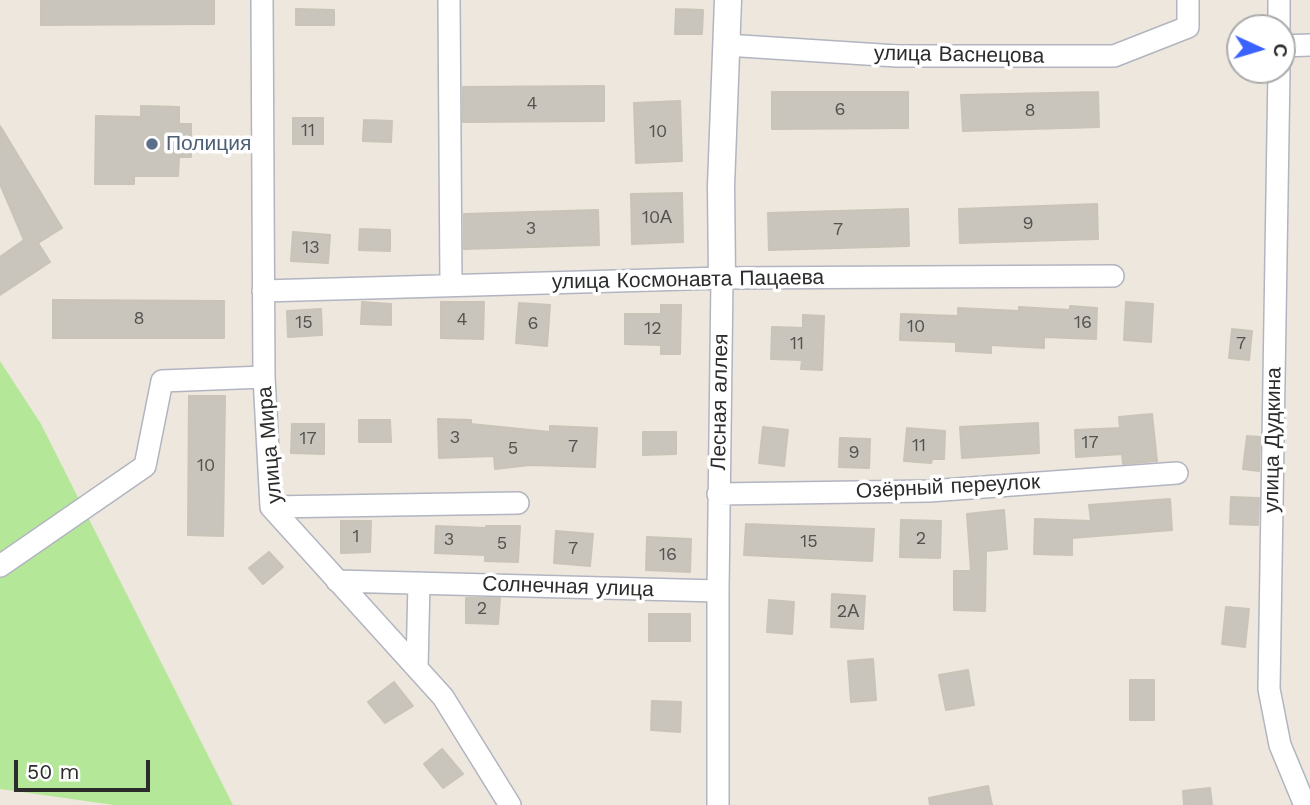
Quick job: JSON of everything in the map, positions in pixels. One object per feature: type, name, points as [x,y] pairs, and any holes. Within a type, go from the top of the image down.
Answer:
[{"type":"street","name":"улица Мира","points":[[262,0],[264,377],[271,508],[443,697],[510,805]]},
{"type":"street","points":[[449,0],[451,285]]},
{"type":"street","name":"Лесная аллея","points":[[718,805],[721,186],[728,0]]},
{"type":"street","name":"улица Васнецова","points":[[726,45],[897,56],[1114,56],[1188,27],[1188,0]]},
{"type":"street","name":"улица Дудкина","points":[[1279,84],[1269,689],[1280,745],[1305,803]]},
{"type":"street","name":"улица Космонавта Пацаева","points":[[263,291],[722,278],[1113,276]]},
{"type":"street","points":[[0,566],[145,466],[162,381],[264,377]]},
{"type":"street","name":"Озёрный переулок","points":[[718,494],[929,491],[1177,473]]},
{"type":"street","points":[[271,508],[519,503]]},
{"type":"street","name":"Солнечная улица","points":[[337,581],[718,592]]},
{"type":"street","points":[[417,668],[419,583]]},
{"type":"green space","points":[[0,361],[41,424],[233,805],[114,805],[0,789]]},
{"type":"building","points":[[41,0],[214,0],[214,24],[41,25]]},
{"type":"building","points":[[296,9],[334,10],[334,25],[296,25]]},
{"type":"building","points":[[676,9],[703,10],[702,34],[675,34]]},
{"type":"building","points":[[604,86],[604,121],[463,122],[463,87]]},
{"type":"building","points":[[772,92],[908,92],[908,128],[772,129]]},
{"type":"building","points":[[1098,92],[1099,127],[963,131],[961,95]]},
{"type":"building","points":[[680,101],[682,161],[636,163],[634,103]]},
{"type":"building","name":"Полиция","points":[[141,106],[179,107],[179,124],[191,124],[191,157],[179,157],[178,176],[134,176],[134,184],[95,184],[96,116],[141,117]]},
{"type":"building","points":[[293,118],[323,118],[323,144],[293,144]]},
{"type":"building","points":[[364,120],[392,121],[391,142],[363,141]]},
{"type":"building","points":[[0,126],[62,228],[38,243],[50,262],[0,295],[0,257],[24,240],[0,184]]},
{"type":"building","points":[[682,193],[683,242],[632,244],[631,194]]},
{"type":"building","points":[[1097,204],[1098,239],[960,243],[959,209]]},
{"type":"building","points":[[908,209],[909,246],[769,250],[768,213]]},
{"type":"building","points":[[598,210],[599,245],[464,249],[464,214]]},
{"type":"building","points":[[360,229],[390,230],[390,251],[359,250]]},
{"type":"building","points":[[293,232],[330,235],[328,263],[291,261]]},
{"type":"building","points":[[53,300],[224,301],[224,338],[53,338]]},
{"type":"building","points":[[362,302],[391,304],[391,325],[361,324]]},
{"type":"building","points":[[441,302],[484,302],[483,339],[441,338]]},
{"type":"building","points":[[1126,302],[1153,304],[1151,342],[1124,340]]},
{"type":"building","points":[[519,303],[550,305],[547,346],[516,343]]},
{"type":"building","points":[[661,305],[681,305],[680,354],[661,354],[661,345],[625,344],[625,314],[661,314]]},
{"type":"building","points":[[1070,306],[1097,308],[1096,339],[1044,337],[1044,348],[991,345],[991,353],[956,351],[956,342],[900,340],[901,314],[958,316],[958,308],[1019,311],[1019,307],[1070,310]]},
{"type":"building","points":[[321,309],[322,335],[288,337],[287,311]]},
{"type":"building","points":[[803,315],[824,316],[822,370],[801,369],[802,360],[771,359],[772,327],[803,328]]},
{"type":"building","points":[[1232,329],[1252,331],[1249,360],[1229,358]]},
{"type":"building","points":[[189,396],[225,396],[223,536],[188,535]]},
{"type":"building","points":[[1152,414],[1157,461],[1123,464],[1122,454],[1076,457],[1075,430],[1120,428],[1119,417]]},
{"type":"building","points":[[438,419],[471,420],[471,424],[550,432],[550,426],[597,428],[595,467],[530,465],[495,469],[494,456],[439,458]]},
{"type":"building","points":[[359,420],[390,420],[391,442],[359,442]]},
{"type":"building","points":[[1038,423],[1039,453],[962,458],[960,427]]},
{"type":"building","points":[[292,424],[324,424],[324,454],[291,453]]},
{"type":"building","points":[[763,427],[788,430],[784,466],[759,463]]},
{"type":"building","points":[[907,428],[945,431],[944,459],[932,459],[931,463],[904,461]]},
{"type":"building","points":[[643,432],[676,432],[676,454],[643,455]]},
{"type":"building","points":[[1247,436],[1260,437],[1259,471],[1243,469]]},
{"type":"building","points":[[840,438],[870,439],[869,468],[839,467]]},
{"type":"building","points":[[1231,497],[1259,498],[1258,525],[1230,524]]},
{"type":"building","points":[[1170,499],[1172,530],[1072,538],[1072,555],[1034,554],[1035,519],[1091,521],[1089,505]]},
{"type":"building","points":[[1004,510],[1007,549],[986,551],[985,611],[954,610],[954,571],[971,571],[967,514]]},
{"type":"building","points":[[901,520],[941,521],[940,558],[900,557]]},
{"type":"building","points":[[341,521],[371,521],[370,552],[341,553]]},
{"type":"building","points":[[746,524],[874,529],[872,561],[744,555]]},
{"type":"building","points":[[436,526],[520,526],[518,562],[485,561],[485,555],[435,553]]},
{"type":"building","points":[[556,531],[593,534],[590,566],[554,563]]},
{"type":"building","points":[[647,537],[691,539],[690,572],[646,570]]},
{"type":"building","points":[[269,552],[283,567],[263,584],[249,568]]},
{"type":"building","points":[[832,594],[865,596],[863,629],[831,627]]},
{"type":"building","points":[[466,598],[500,598],[498,624],[466,623]]},
{"type":"building","points":[[769,600],[794,602],[792,634],[767,632]]},
{"type":"building","points":[[1226,607],[1249,609],[1245,647],[1222,644]]},
{"type":"building","points":[[649,614],[690,614],[690,641],[649,641]]},
{"type":"building","points":[[873,659],[876,700],[851,702],[848,661]]},
{"type":"building","points":[[968,670],[974,705],[946,710],[939,675]]},
{"type":"building","points":[[1130,680],[1154,680],[1154,720],[1130,720]]},
{"type":"building","points":[[394,682],[413,706],[385,723],[368,702]]},
{"type":"building","points":[[652,701],[681,702],[680,732],[651,730]]},
{"type":"building","points":[[442,749],[463,774],[443,788],[424,764]]},
{"type":"building","points":[[988,786],[992,805],[930,805],[929,798]]},
{"type":"building","points":[[1210,788],[1212,805],[1184,805],[1183,791]]},
{"type":"place","name":"Полиция","points":[[152,144]]}]
